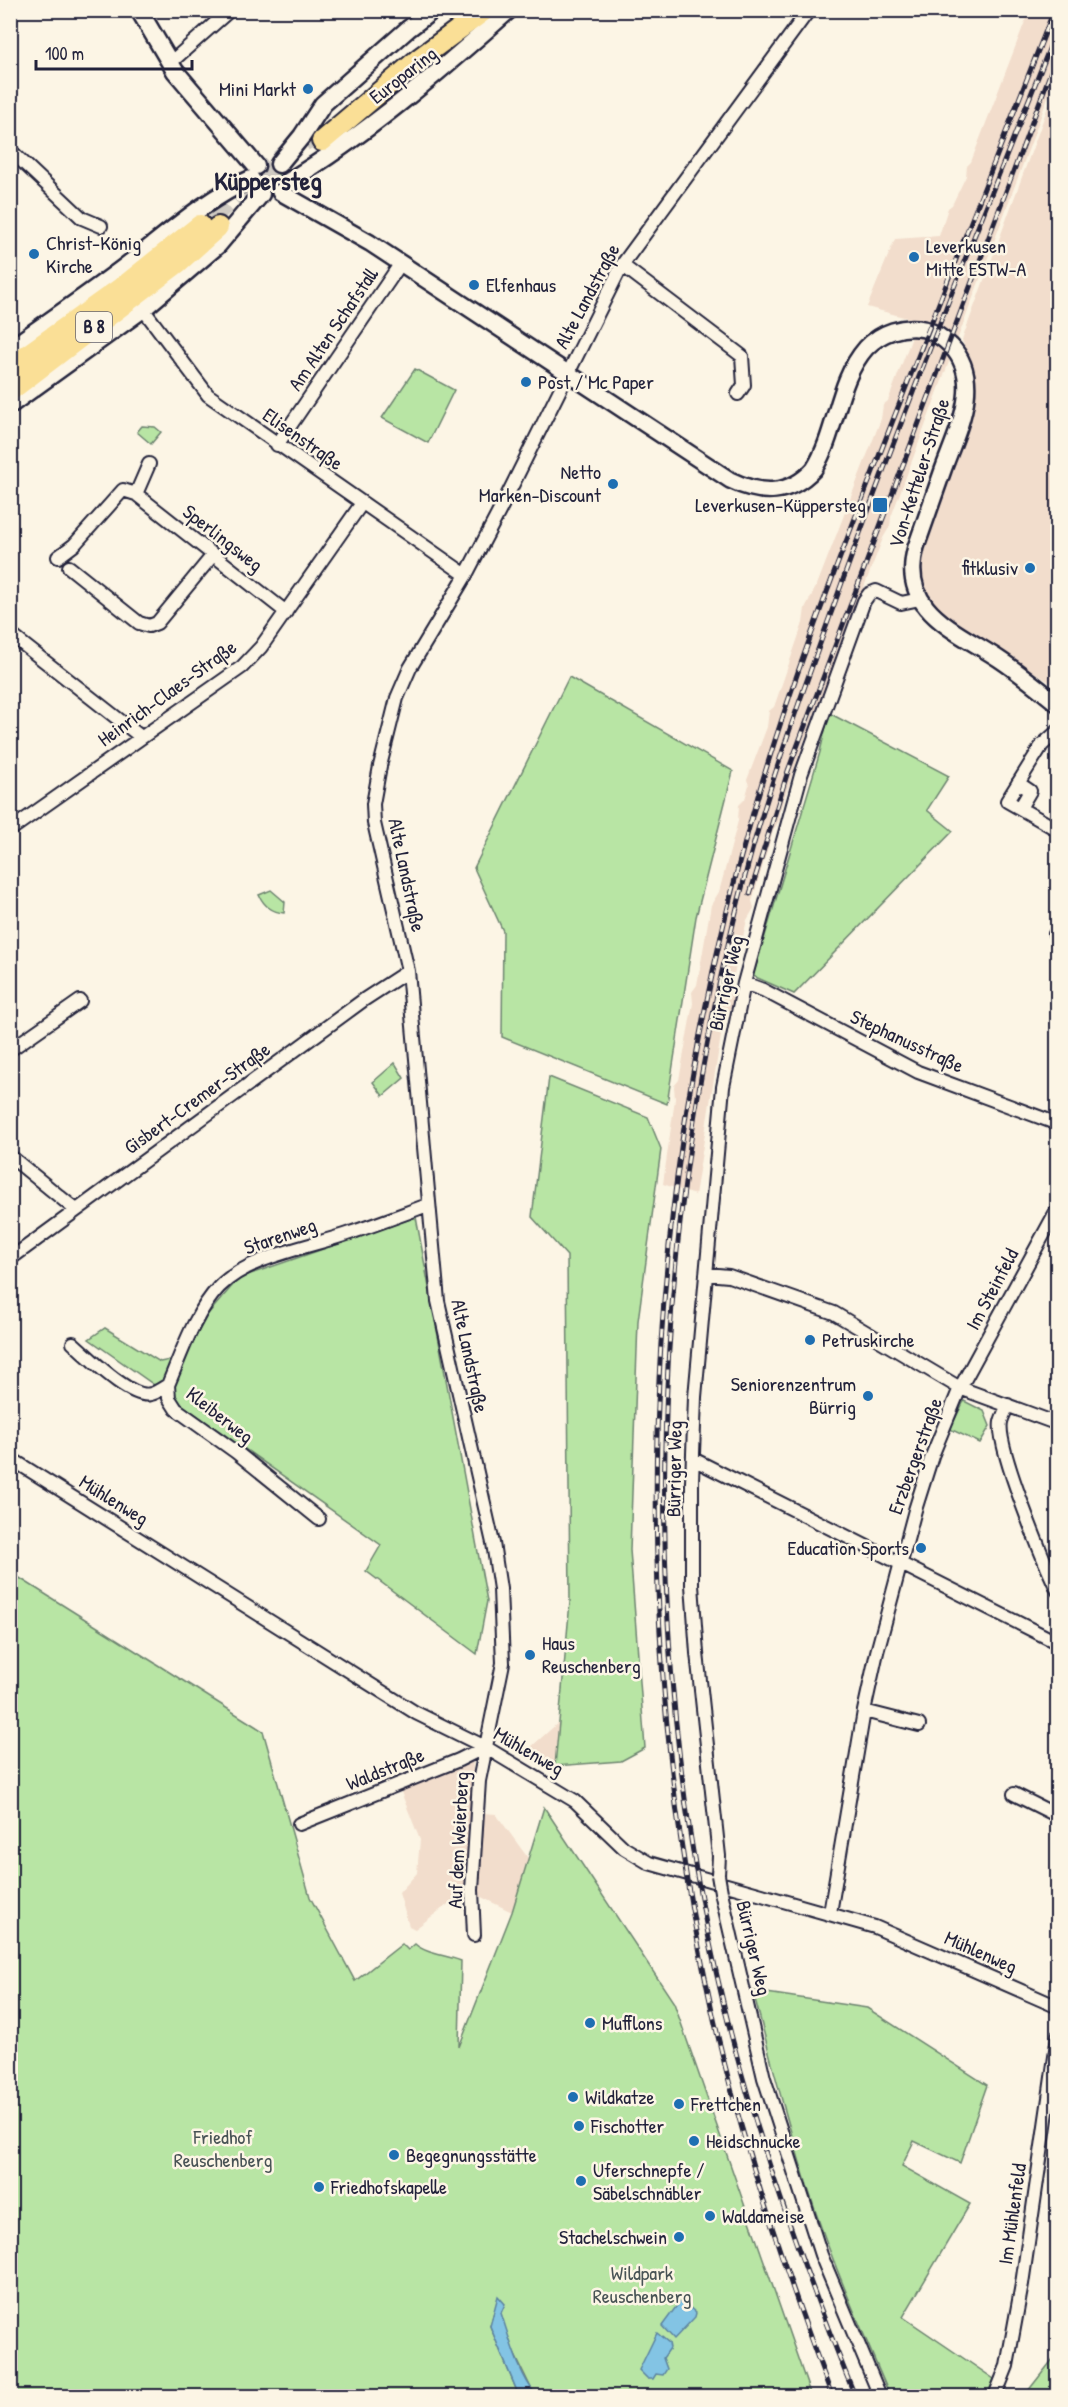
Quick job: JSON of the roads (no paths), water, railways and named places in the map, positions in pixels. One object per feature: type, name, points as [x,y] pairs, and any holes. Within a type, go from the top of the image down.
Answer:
[{"type":"highway","name":"Europaring","points":[[464,10],[320,137],[485,10]]},
{"type":"highway","name":"B 8","points":[[10,391],[178,263],[214,222],[126,284],[11,353]]},
{"type":"main road","points":[[139,10],[170,63],[254,172],[255,188],[261,194],[272,195],[353,138],[461,52],[509,10]]},
{"type":"main road","points":[[279,164],[323,104],[433,10]]},
{"type":"main road","points":[[11,353],[201,208],[268,161],[279,164],[285,171],[283,188]]},
{"type":"main road","points":[[10,405],[143,309],[218,245],[261,194]]},
{"type":"street","points":[[170,63],[230,10]]},
{"type":"street","name":"Alte Landstraße","points":[[485,1747],[503,1663],[500,1589],[493,1543],[438,1301],[408,971],[374,823],[373,804],[398,698],[410,668],[466,575],[622,265],[808,10]]},
{"type":"street","points":[[10,150],[82,218],[100,226]]},
{"type":"street","points":[[283,188],[569,373]]},
{"type":"street","name":"Am Alten Schafstall","points":[[277,445],[401,263]]},
{"type":"street","points":[[622,265],[742,356],[744,385],[738,394]]},
{"type":"street","name":"Elisenstraße","points":[[143,309],[207,395],[466,575]]},
{"type":"street","name":"Von-Ketteler-Straße","points":[[569,373],[730,480],[753,490],[778,490],[804,480],[816,465],[848,380],[864,351],[881,336],[907,328],[925,329],[946,341],[960,358],[967,382],[963,413],[913,557],[912,580],[920,599],[942,623],[1024,676],[1057,703]]},
{"type":"street","points":[[58,557],[74,545],[123,490],[131,491],[148,464]]},
{"type":"street","name":"Sperlingsweg","points":[[131,491],[286,612]]},
{"type":"street","name":"Heinrich-Claes-Straße","points":[[10,830],[242,667],[261,647],[362,503]]},
{"type":"street","points":[[69,567],[140,623],[149,626],[157,623],[213,555]]},
{"type":"street","name":"Bürriger Weg","points":[[880,2397],[821,2255],[768,2089],[721,1892],[692,1585],[693,1459],[706,1274],[723,1087],[744,983],[801,775],[864,601],[876,591],[901,603],[920,599]]},
{"type":"street","points":[[10,634],[141,737]]},
{"type":"street","points":[[1058,731],[1042,745],[1007,801],[1058,830]]},
{"type":"street","name":"Gisbert-Cremer-Straße","points":[[10,1259],[365,999],[408,971]]},
{"type":"street","name":"Stephanusstraße","points":[[744,983],[763,990],[918,1072],[1058,1124]]},
{"type":"street","points":[[10,1050],[80,1001]]},
{"type":"street","points":[[10,1156],[76,1210]]},
{"type":"street","name":"Starenweg","points":[[168,1385],[201,1312],[219,1288],[238,1272],[257,1263],[429,1205]]},
{"type":"street","name":"Im Steinfeld","points":[[960,1388],[1058,1208]]},
{"type":"street","points":[[706,1274],[729,1276],[834,1313],[960,1388],[1058,1424]]},
{"type":"street","name":"Kleiberweg","points":[[73,1343],[113,1377],[140,1395],[151,1395],[168,1385],[169,1398],[176,1409],[236,1452],[319,1519]]},
{"type":"street","name":"Erzbergerstraße","points":[[830,1913],[864,1712],[877,1652],[932,1456],[960,1388]]},
{"type":"street","points":[[1008,1405],[1001,1422],[1001,1435],[1024,1507],[1058,1591]]},
{"type":"street","name":"Mühlenweg","points":[[10,1458],[416,1713],[485,1747],[575,1802],[624,1848],[649,1863],[875,1927],[1058,2007]]},
{"type":"street","points":[[693,1459],[1058,1643]]},
{"type":"street","points":[[864,1712],[919,1725]]},
{"type":"street","name":"Waldstraße","points":[[299,1824],[459,1761],[485,1747]]},
{"type":"street","name":"Auf dem Weierberg","points":[[474,1935],[472,1890],[479,1781],[485,1747]]},
{"type":"street","points":[[1014,1794],[1058,1816]]},
{"type":"street","name":"Im Mühlenfeld","points":[[994,2397],[1007,2366],[1022,2284],[1058,2036]]},
{"type":"water","points":[[498,2296],[505,2304],[501,2313],[516,2357],[525,2378],[537,2396],[519,2396],[490,2326]]},
{"type":"water","points":[[681,2300],[696,2313],[695,2317],[674,2339],[662,2326]]},
{"type":"water","points":[[657,2333],[669,2343],[670,2348],[663,2358],[667,2369],[663,2375],[656,2374],[653,2379],[648,2379],[639,2370]]},
{"type":"tunnel","points":[[210,217],[295,147],[317,133]]},
{"type":"railway","points":[[832,2396],[785,2265],[730,2087],[688,1889],[668,1735],[658,1580],[657,1425],[667,1270],[686,1116],[715,964],[767,766],[832,578],[1054,10]]},
{"type":"railway","points":[[855,2396],[803,2262],[757,2126],[731,2034],[699,1889],[678,1743],[667,1595],[665,1446],[673,1298],[689,1151],[715,1005],[759,827],[803,691],[891,449],[1058,27]]},
{"type":"railway","points":[[750,894],[788,771],[1058,53]]},
{"type":"place","name":"Mini Markt","points":[[308,89]]},
{"type":"place","name":"Christ-König Kirche","points":[[34,254]]},
{"type":"place","name":"Leverkusen Mitte ESTW-A","points":[[914,257]]},
{"type":"place","name":"Elfenhaus","points":[[474,285]]},
{"type":"place","name":"Post / Mc Paper","points":[[526,382]]},
{"type":"place","name":"Netto Marken-Discount","points":[[613,484]]},
{"type":"place","name":"Leverkusen-Küppersteg","points":[[880,505]]},
{"type":"place","name":"fitklusiv","points":[[1030,568]]},
{"type":"place","name":"Petruskirche","points":[[810,1340]]},
{"type":"place","name":"Seniorenzentrum Bürrig","points":[[868,1396]]},
{"type":"place","name":"Education Sports","points":[[921,1548]]},
{"type":"place","name":"Haus Reuschenberg","points":[[530,1655]]},
{"type":"place","name":"Mufflons","points":[[590,2023]]},
{"type":"place","name":"Wildkatze","points":[[573,2097]]},
{"type":"place","name":"Frettchen","points":[[679,2104]]},
{"type":"place","name":"Fischotter","points":[[579,2126]]},
{"type":"place","name":"Heidschnucke","points":[[694,2141]]},
{"type":"place","name":"Begegnungsstätte","points":[[394,2155]]},
{"type":"place","name":"Uferschnepfe / Säbelschnäbler","points":[[581,2181]]},
{"type":"place","name":"Friedhofskapelle","points":[[319,2187]]},
{"type":"place","name":"Waldameise","points":[[710,2216]]},
{"type":"place","name":"Stachelschwein","points":[[679,2237]]},
{"type":"district","name":"Küppersteg","points":[[268,181]]},
{"type":"park label","name":"Friedhof Reuschenberg","points":[[223,2148]]},
{"type":"park label","name":"Wildpark Reuschenberg","points":[[642,2284]]}]
